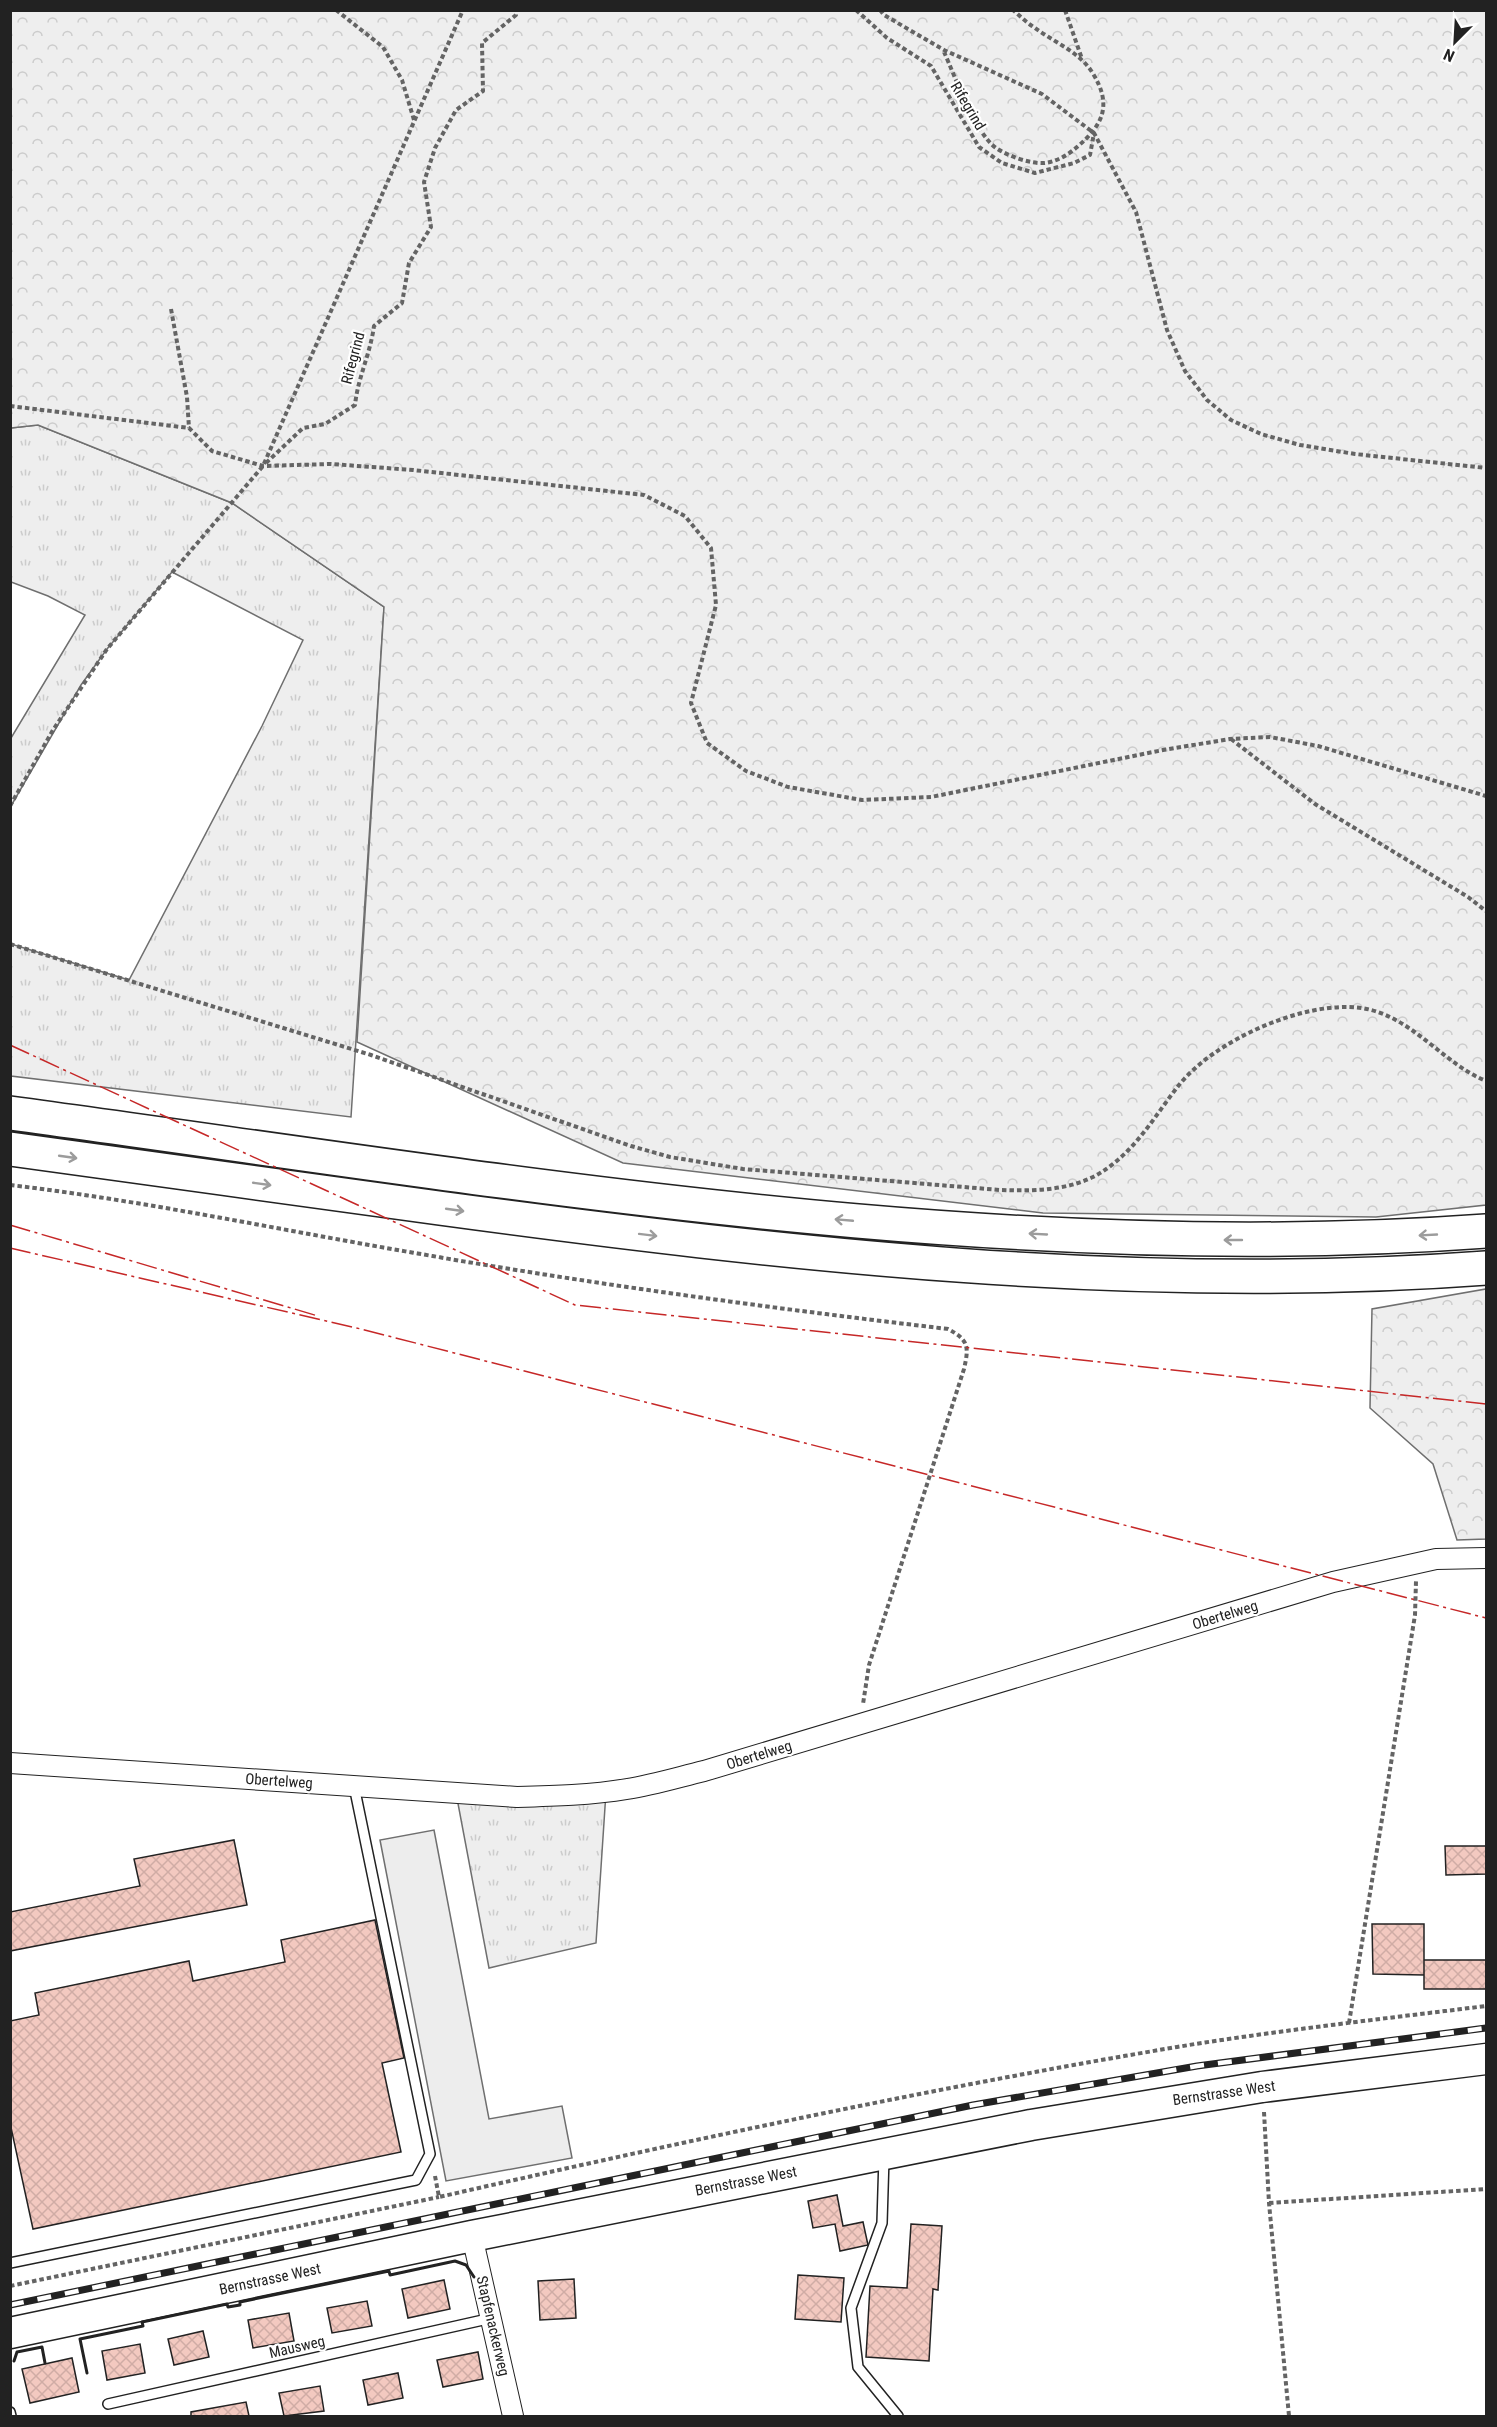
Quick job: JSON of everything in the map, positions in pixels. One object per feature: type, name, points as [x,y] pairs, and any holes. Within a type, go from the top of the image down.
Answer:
[{"type":"highway","points":[[10,1113],[570,1189],[899,1225],[1047,1235],[1183,1240],[1352,1239],[1486,1231]]},
{"type":"highway","points":[[10,1149],[644,1235],[896,1261],[1067,1272],[1239,1277],[1352,1275],[1486,1268]]},
{"type":"main road","name":"Bernstrasse West","points":[[10,2333],[472,2236],[1075,2117],[1262,2087],[1486,2059]]},
{"type":"street","name":"Obertelweg","points":[[10,1763],[517,1797],[630,1789],[704,1771],[865,1714],[1333,1582],[1415,1562],[1436,1559],[1486,1558]]},
{"type":"street","name":"Stapfenackerweg","points":[[472,2236],[513,2416]]},
{"type":"lane","points":[[10,2263],[416,2180],[430,2154],[354,1786]]},
{"type":"lane","points":[[884,2154],[882,2223],[851,2308],[858,2367],[898,2416]]},
{"type":"lane","name":"Mausweg","points":[[108,2404],[492,2318]]},
{"type":"path","points":[[336,10],[383,47],[402,80],[414,121]]},
{"type":"path","points":[[10,806],[53,730],[107,649],[263,466],[463,10]]},
{"type":"path","name":"Rifegrind","points":[[263,466],[303,428],[326,424],[355,405],[357,385],[370,351],[374,326],[402,303],[409,263],[431,226],[424,182],[435,148],[456,110],[483,91],[482,43],[516,15],[516,10]]},
{"type":"path","name":"Rifegrind","points":[[856,10],[886,38],[931,66],[979,147],[1002,163],[1035,173],[1074,163],[1090,155],[1094,133]]},
{"type":"path","points":[[880,10],[884,15],[944,50],[1042,94],[1094,133],[1136,212],[1167,330],[1185,371],[1207,400],[1231,420],[1261,434],[1300,445],[1355,454],[1486,468]]},
{"type":"path","points":[[1013,10],[1034,28],[1083,59]]},
{"type":"path","points":[[944,50],[982,133],[996,148],[1022,159],[1044,163],[1068,155],[1094,133],[1103,113],[1102,92],[1083,59],[1065,10]]},
{"type":"path","points":[[171,309],[188,397],[189,428]]},
{"type":"path","points":[[10,406],[189,428],[212,451],[263,466],[331,464],[644,495],[685,516],[711,548],[716,605],[691,703],[707,743],[746,771],[789,787],[862,800],[931,797],[1163,750],[1230,739],[1270,737],[1318,746],[1486,796]]},
{"type":"path","points":[[1230,739],[1315,804],[1468,897],[1486,911]]},
{"type":"path","points":[[10,944],[371,1055],[631,1146],[670,1157],[774,1172],[1000,1190],[1039,1190],[1078,1183],[1105,1170],[1129,1151],[1180,1083],[1208,1056],[1248,1032],[1272,1023],[1297,1015],[1338,1008],[1361,1008],[1392,1018],[1466,1070],[1486,1081]]},
{"type":"path","points":[[10,1185],[128,1202],[590,1282],[769,1308],[948,1329],[962,1336],[968,1347],[964,1369],[869,1665],[865,1714]]},
{"type":"path","points":[[1349,2023],[1415,1616],[1417,1591],[1415,1562]]},
{"type":"path","points":[[865,1714],[873,1702]]},
{"type":"path","points":[[10,2286],[440,2197],[630,2154],[1010,2077],[1197,2044],[1486,2006]]},
{"type":"path","points":[[1262,2087],[1269,2204],[1289,2416]]},
{"type":"path","points":[[430,2154],[440,2197]]},
{"type":"path","points":[[1269,2204],[1486,2189]]},
{"type":"green space","points":[[10,11],[1486,11],[1486,1205],[1376,1217],[1043,1213],[623,1163],[357,1042],[384,607],[232,503],[38,425],[11,428]]},
{"type":"green space","points":[[38,425],[232,503],[384,607],[351,1117],[11,1076],[11,944],[129,980],[262,726],[303,640],[172,572],[107,649],[81,685],[11,806],[11,738],[85,615],[48,596],[11,582],[11,428]]},
{"type":"green space","points":[[1486,1289],[1486,1539],[1457,1540],[1433,1464],[1370,1408],[1372,1309]]},
{"type":"green space","points":[[606,1792],[596,1943],[489,1968],[456,1793]]},
{"type":"shaded area","points":[[434,1830],[489,2119],[562,2106],[572,2158],[446,2181],[380,1840]]},
{"type":"building","points":[[234,1840],[247,1905],[10,1951],[10,1912],[140,1886],[134,1859]]},
{"type":"building","points":[[1445,1846],[1486,1846],[1486,1874],[1446,1875]]},
{"type":"building","points":[[375,1920],[404,2058],[382,2063],[401,2152],[33,2229],[10,2123],[10,2021],[39,2015],[35,1993],[189,1961],[193,1981],[285,1962],[281,1940]]},
{"type":"building","points":[[1372,1924],[1424,1924],[1424,1975],[1373,1974]]},
{"type":"building","points":[[1424,1960],[1486,1960],[1486,1989],[1424,1989]]},
{"type":"building","points":[[837,2195],[843,2226],[863,2222],[868,2245],[840,2251],[835,2224],[813,2228],[808,2201]]},
{"type":"building","points":[[911,2224],[942,2226],[938,2290],[933,2289],[929,2361],[866,2357],[870,2286],[907,2288]]},
{"type":"building","points":[[798,2275],[844,2278],[841,2322],[795,2319]]},
{"type":"building","points":[[574,2279],[576,2318],[540,2320],[538,2281]]},
{"type":"building","points":[[444,2280],[450,2309],[408,2318],[402,2289]]},
{"type":"building","points":[[367,2301],[372,2326],[332,2333],[327,2308]]},
{"type":"building","points":[[289,2313],[294,2341],[253,2348],[248,2320]]},
{"type":"building","points":[[203,2331],[209,2357],[174,2365],[168,2339]]},
{"type":"building","points":[[140,2344],[145,2373],[107,2380],[102,2351]]},
{"type":"building","points":[[478,2352],[483,2379],[443,2387],[437,2360]]},
{"type":"building","points":[[72,2358],[79,2392],[30,2403],[22,2369]]},
{"type":"building","points":[[398,2373],[403,2398],[368,2405],[363,2380]]},
{"type":"building","points":[[320,2386],[324,2411],[284,2416],[279,2393]]},
{"type":"building","points":[[246,2402],[249,2416],[191,2416],[191,2412]]},
{"type":"railway","points":[[10,2305],[973,2105],[1197,2066],[1486,2028]]},
{"type":"wall","points":[[87,2373],[80,2339],[143,2326],[142,2322],[227,2304],[228,2307],[240,2305],[240,2302],[389,2271],[390,2275],[455,2261],[466,2265],[474,2277]]},
{"type":"wall","points":[[14,2361],[17,2352],[42,2347],[45,2363]]},
{"type":"power","points":[[10,1045],[575,1305],[1486,1404]]},
{"type":"power","points":[[10,1225],[318,1316]]},
{"type":"power","points":[[10,1248],[361,1329],[1486,1618]]}]
